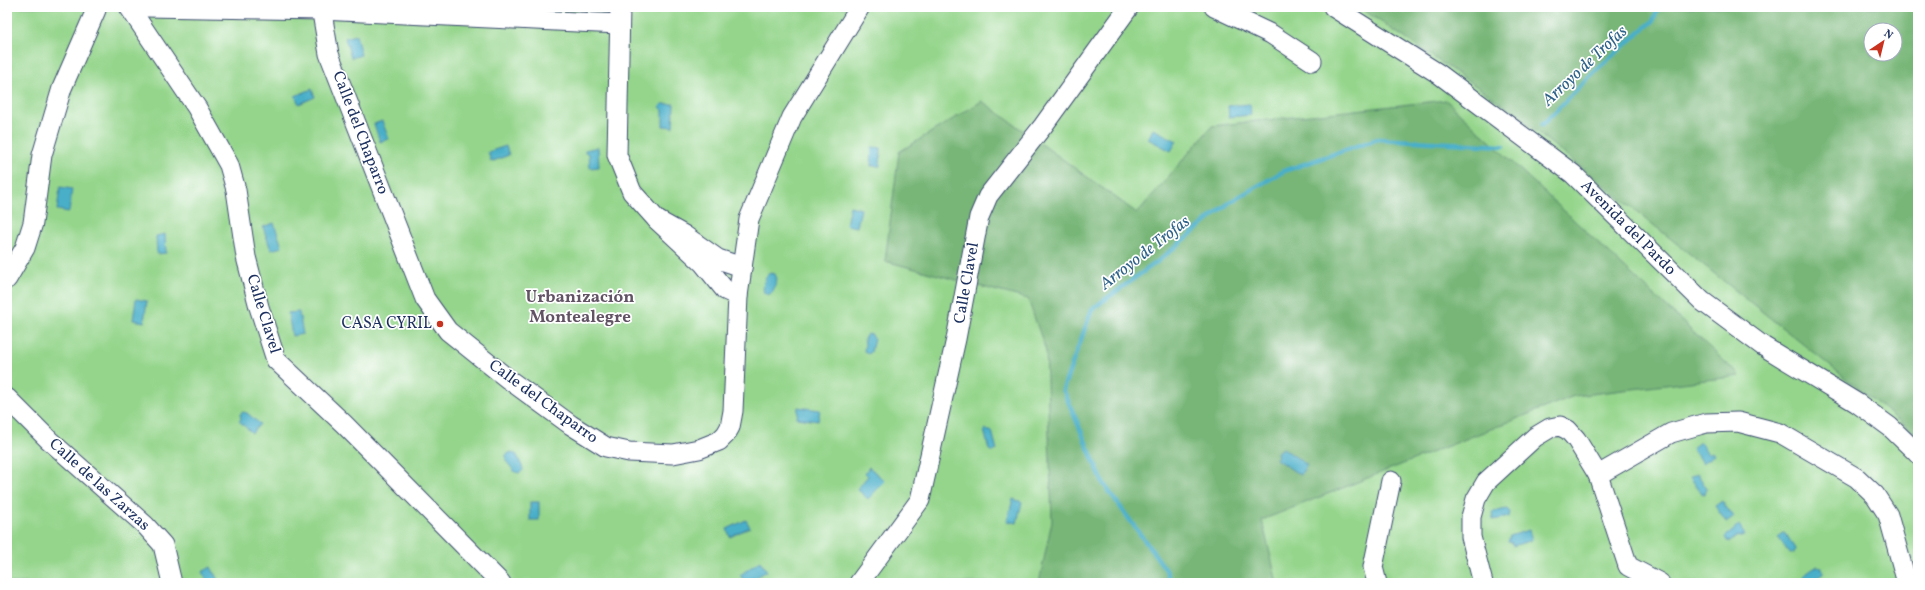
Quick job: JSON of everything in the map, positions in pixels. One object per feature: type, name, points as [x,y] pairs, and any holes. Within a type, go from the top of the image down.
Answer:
[{"type":"street","name":"Calle Clavel","points":[[129,7],[197,108],[229,165],[236,190],[246,257],[259,307],[276,360],[344,424],[501,583]]},
{"type":"street","points":[[146,7],[321,8],[619,16],[617,155],[632,192],[658,220],[703,263],[725,290],[738,296]]},
{"type":"street","name":"Calle del Chaparro","points":[[321,8],[329,54],[425,299],[448,331],[508,379],[571,425],[606,447],[629,452],[673,454],[699,450],[720,441],[730,427],[733,411],[738,296],[749,219],[792,117],[860,7]]},
{"type":"street","name":"Calle Clavel","points":[[859,583],[920,500],[956,339],[978,217],[988,196],[1043,126],[1129,7]]},
{"type":"street","points":[[1214,7],[1271,34],[1312,61]]},
{"type":"street","name":"Avenida del Pardo","points":[[1333,7],[1440,74],[1573,174],[1702,302],[1762,346],[1857,403],[1890,427],[1918,454]]},
{"type":"street","points":[[7,279],[25,248],[33,223],[42,155],[62,88],[98,8]]},
{"type":"street","points":[[658,220],[684,235],[718,259],[742,267]]},
{"type":"street","name":"Calle de las Zarzas","points":[[7,398],[49,440],[145,525],[163,545],[172,583]]},
{"type":"street","points":[[1598,475],[1671,432],[1706,423],[1738,422],[1780,433],[1856,478],[1875,495],[1888,515],[1906,583]]},
{"type":"street","points":[[1483,583],[1471,537],[1471,517],[1476,499],[1486,482],[1535,437],[1550,428],[1560,426],[1568,430],[1576,439],[1598,475],[1628,574],[1660,583]]},
{"type":"street","points":[[1377,583],[1372,567],[1391,481]]},
{"type":"green space","points":[[7,7],[1918,7],[1918,583],[7,583]]},
{"type":"green space","points":[[1359,7],[1918,7],[1918,436],[1498,101]]},
{"type":"green space","points":[[1446,100],[1740,376],[1574,396],[1262,520],[1277,583],[1039,583],[1052,521],[1046,351],[1028,299],[885,261],[899,152],[982,101],[1137,213],[1212,126]]},
{"type":"water","points":[[356,35],[361,55],[351,58],[345,38]]},
{"type":"water","points":[[312,89],[315,97],[299,104],[295,96]]},
{"type":"water","points":[[662,104],[674,104],[673,127],[663,126],[663,110],[660,107]]},
{"type":"water","points":[[1250,104],[1251,115],[1229,117],[1228,106]]},
{"type":"water","points":[[382,121],[389,139],[380,142],[374,124]]},
{"type":"water","points":[[1153,129],[1177,141],[1171,151],[1148,139]]},
{"type":"water","points":[[506,146],[509,155],[491,162],[488,152]]},
{"type":"water","points":[[598,147],[599,167],[590,168],[589,154],[585,152],[585,150]]},
{"type":"water","points":[[872,147],[881,148],[880,166],[871,166]]},
{"type":"water","points":[[60,187],[72,189],[69,212],[57,210]]},
{"type":"water","points":[[850,206],[861,209],[857,227],[846,225]]},
{"type":"water","points":[[274,223],[282,247],[271,250],[263,227]]},
{"type":"water","points":[[165,234],[166,253],[157,254],[156,236]]},
{"type":"water","points":[[770,273],[775,274],[777,279],[773,292],[768,295],[763,291],[763,285],[766,277]]},
{"type":"water","points":[[136,299],[147,301],[144,322],[133,320]]},
{"type":"water","points":[[299,312],[303,334],[292,336],[288,313]]},
{"type":"water","points":[[867,334],[872,335],[874,339],[871,352],[869,354],[864,351],[864,339]]},
{"type":"water","points":[[798,407],[820,410],[818,421],[797,418]]},
{"type":"water","points":[[243,412],[247,413],[260,424],[252,433],[239,421],[241,419],[240,414]]},
{"type":"water","points":[[986,429],[988,431],[992,431],[997,450],[993,452],[989,450],[984,430]]},
{"type":"water","points":[[1700,442],[1708,454],[1712,452],[1714,455],[1702,463],[1692,448]]},
{"type":"water","points":[[1283,448],[1307,465],[1300,475],[1276,459],[1278,456],[1277,452]]},
{"type":"water","points":[[511,452],[517,455],[523,470],[520,473],[515,472],[506,461],[506,455]]},
{"type":"water","points":[[869,467],[885,481],[868,499],[857,489],[868,476],[865,473]]},
{"type":"water","points":[[1697,473],[1707,489],[1705,494],[1701,493],[1690,477]]},
{"type":"water","points":[[1013,499],[1022,502],[1017,523],[1007,521]]},
{"type":"water","points":[[1722,501],[1733,517],[1726,522],[1715,506]]},
{"type":"water","points":[[530,502],[539,502],[539,520],[530,520]]},
{"type":"water","points":[[1507,509],[1510,512],[1509,517],[1493,520],[1492,512]]},
{"type":"water","points":[[746,520],[750,527],[730,537],[727,529]]},
{"type":"water","points":[[1739,526],[1745,535],[1736,537],[1730,542],[1727,541],[1725,537]]},
{"type":"water","points":[[1529,530],[1532,540],[1513,546],[1512,543],[1508,542],[1510,536]]},
{"type":"water","points":[[1785,532],[1795,549],[1794,553],[1789,553],[1778,537]]},
{"type":"water","points":[[760,561],[767,571],[746,583],[740,575]]},
{"type":"water","points":[[1817,566],[1822,567],[1823,574],[1807,583],[1803,576]]},
{"type":"water","points":[[211,567],[219,582],[208,583],[202,572]]},
{"type":"waterway","name":"Arroyo de Trofas","points":[[1542,125],[1597,69],[1653,21],[1659,7]]},
{"type":"waterway","name":"Arroyo de Trofas","points":[[1171,583],[1166,570],[1103,483],[1063,389],[1092,309],[1157,262],[1230,202],[1284,171],[1378,139],[1503,146]]},
{"type":"place","name":"CASA CYRIL","points":[[440,324]]},
{"type":"district","name":"Urbanización Montealegre","points":[[580,307]]}]
